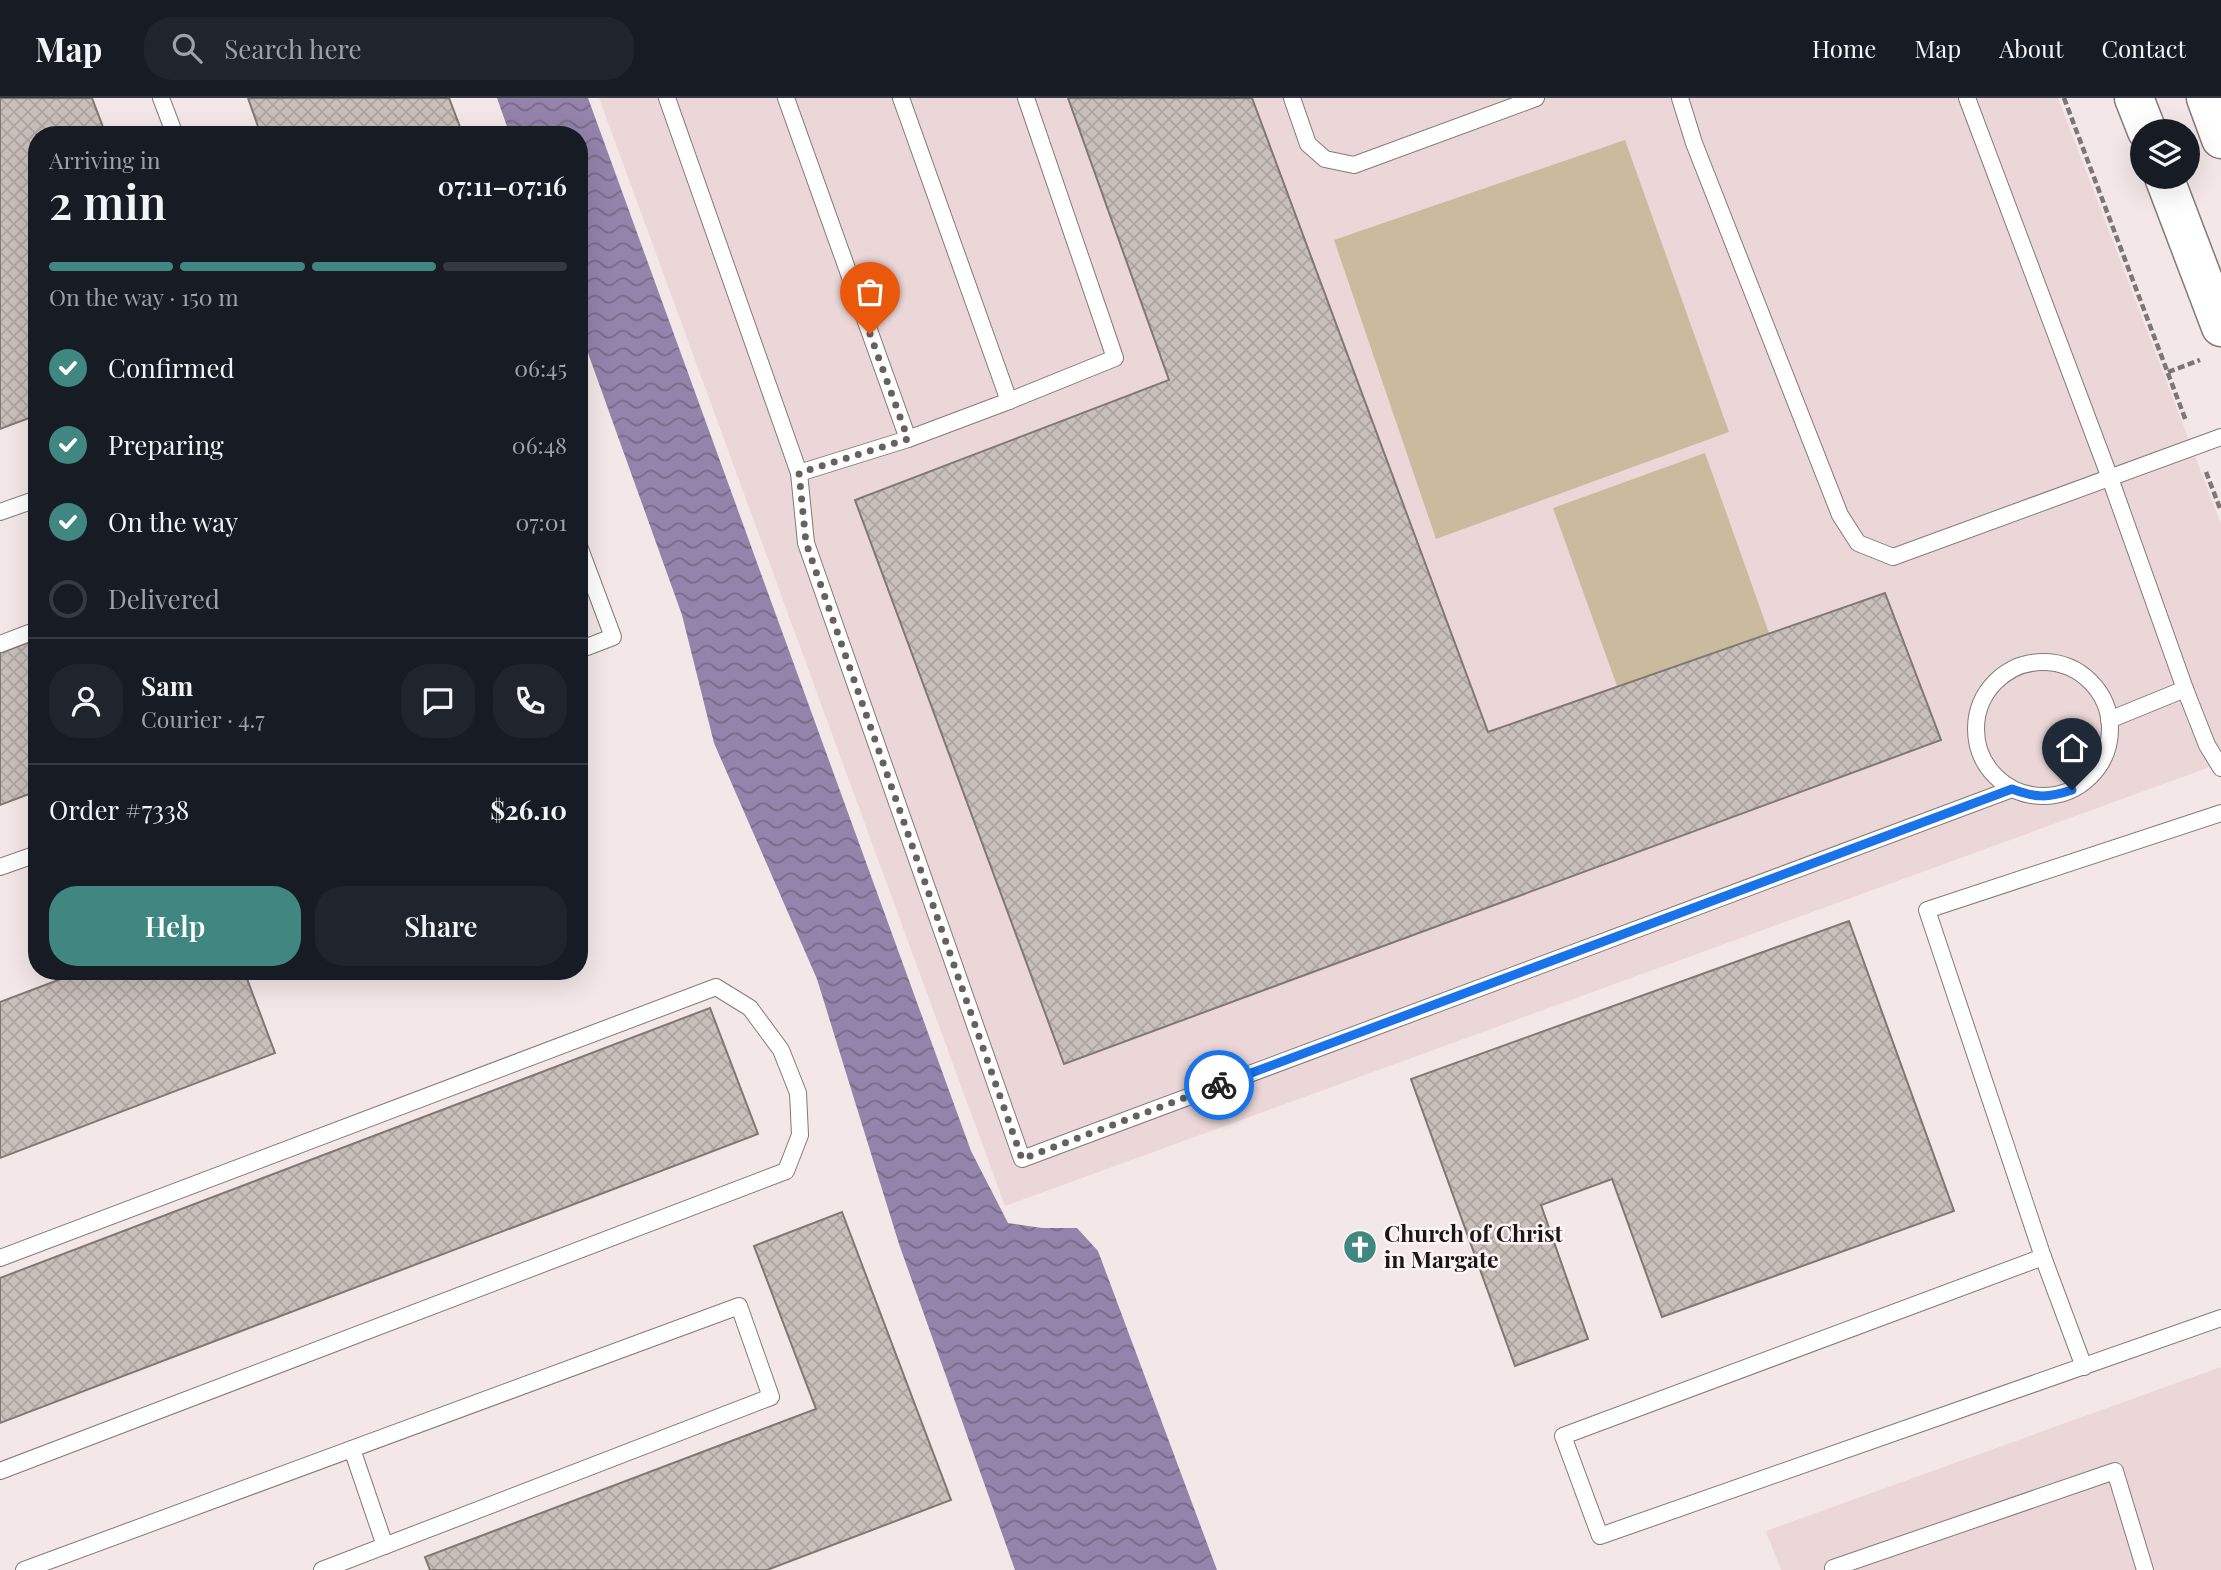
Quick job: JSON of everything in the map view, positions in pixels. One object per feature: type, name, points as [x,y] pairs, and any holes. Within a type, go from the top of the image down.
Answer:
[{"type":"main road","points":[[2134,98],[2142,119]]},
{"type":"main road","points":[[2206,98],[2221,139]]},
{"type":"main road","points":[[2168,189],[2216,342]]},
{"type":"lane","points":[[162,98],[171,126]]},
{"type":"lane","points":[[667,98],[799,473],[806,543],[1022,1159],[2012,789]]},
{"type":"lane","points":[[786,98],[908,439]]},
{"type":"lane","points":[[901,98],[1009,401]]},
{"type":"lane","points":[[799,473],[908,439],[1115,358],[1026,98]]},
{"type":"lane","points":[[1292,98],[1308,144],[1325,159],[1354,165],[1536,98]]},
{"type":"lane","points":[[1680,98],[1694,143],[1840,515],[1858,543],[1893,557],[2221,437]]},
{"type":"lane","points":[[1967,98],[2110,478],[2185,689],[2207,745],[2221,768]]},
{"type":"lane","points":[[0,512],[28,502]]},
{"type":"lane","points":[[588,570],[613,637],[588,647]]},
{"type":"lane","points":[[0,644],[28,634]]},
{"type":"lane","points":[[2034,662],[2054,663],[2074,670],[2091,682],[2104,700],[2109,720],[2109,741],[2102,761],[2090,779],[2072,790],[2052,797],[2031,796],[2012,789],[1994,776],[1982,759],[1976,739],[1977,717],[1983,698],[1996,681],[2013,668],[2034,662]]},
{"type":"lane","points":[[2109,720],[2185,689]]},
{"type":"lane","points":[[2084,1367],[2043,1257],[1927,910],[2221,813]]},
{"type":"lane","points":[[0,867],[28,856]]},
{"type":"lane","points":[[0,1258],[716,987],[750,1008],[781,1050],[798,1093],[800,1135],[786,1171],[0,1471]]},
{"type":"lane","points":[[2043,1257],[1563,1436],[1600,1536],[2221,1318]]},
{"type":"lane","points":[[24,1570],[739,1306],[771,1397],[322,1570]]},
{"type":"lane","points":[[352,1449],[385,1546]]},
{"type":"lane","points":[[1834,1570],[1833,1568],[2115,1471],[2145,1570]]},
{"type":"path","points":[[2064,98],[2221,511]]},
{"type":"path","points":[[2168,372],[2216,342]]},
{"type":"shaded area","points":[[599,98],[2058,98],[2221,524],[2221,763],[1005,1206]]},
{"type":"shaded area","points":[[1625,140],[1729,432],[1436,539],[1334,240]]},
{"type":"shaded area","points":[[1705,453],[1769,633],[1617,686],[1553,508]]},
{"type":"shaded area","points":[[2221,1367],[2221,1570],[1781,1570],[1766,1531]]},
{"type":"water","points":[[497,98],[588,98],[971,1151],[1008,1223],[1042,1228],[1077,1228],[1098,1251],[1217,1570],[1015,1570],[899,1244],[817,979],[714,743],[682,615],[588,353],[588,126],[507,126]]},
{"type":"building","points":[[0,98],[92,98],[103,126],[28,126],[28,418],[0,429]]},
{"type":"building","points":[[248,98],[449,98],[460,126],[258,126]]},
{"type":"building","points":[[1068,98],[1252,98],[1488,732],[1885,593],[1941,740],[1064,1064],[855,500],[1169,380]]},
{"type":"building","points":[[28,642],[28,794],[0,805],[0,653]]},
{"type":"building","points":[[1849,921],[1954,1211],[1662,1317],[1612,1179],[1541,1205],[1588,1339],[1515,1366],[1411,1079]]},
{"type":"building","points":[[58,980],[247,980],[275,1053],[0,1158],[0,1002]]},
{"type":"building","points":[[710,1008],[758,1134],[0,1423],[0,1278]]},
{"type":"building","points":[[842,1212],[951,1500],[767,1570],[430,1570],[425,1557],[816,1409],[754,1246]]},
{"type":"way so far","points":[[870,334],[908,439],[799,473],[806,543],[1022,1159],[1219,1085]]},
{"type":"place","name":"Church of Christ in Margate","points":[[1360,1247]]},
{"type":"route","points":[[1219,1085],[2012,789],[2031,796],[2052,797],[2072,790]]}]
